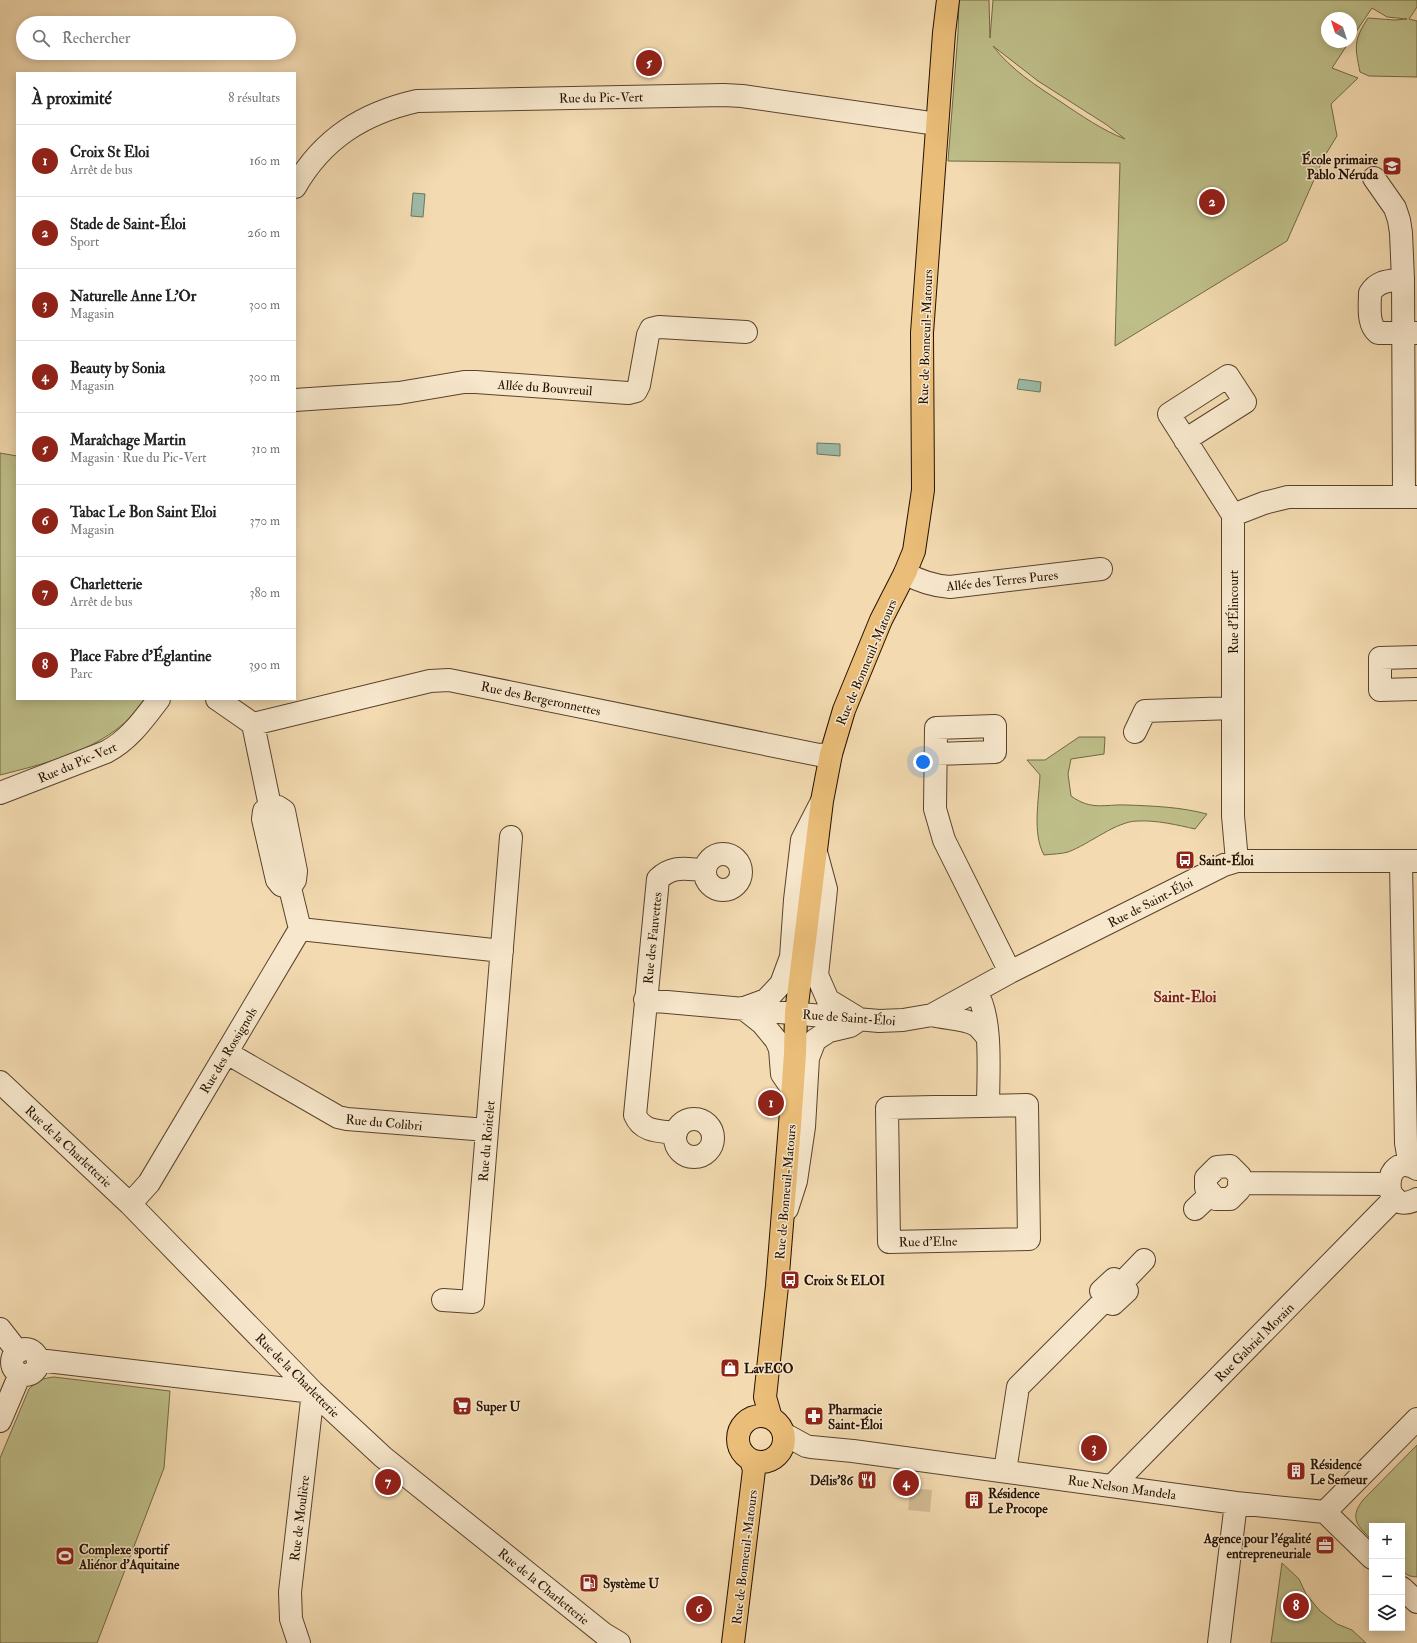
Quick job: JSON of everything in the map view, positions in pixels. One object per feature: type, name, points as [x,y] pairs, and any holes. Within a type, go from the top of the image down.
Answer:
[{"type":"main road","name":"Rue de Bonneuil-Matours","points":[[733,1643],[767,1450],[765,1397],[783,1221],[793,1090],[796,1013],[822,801],[831,754],[844,710],[881,620],[906,573],[914,551],[923,490],[922,333],[937,124],[948,0]]},
{"type":"main road","points":[[749,1419],[756,1416],[764,1416],[767,1450],[742,1453],[737,1442],[737,1437],[741,1426],[749,1419],[765,1397]]},
{"type":"street","name":"Rue du Pic-Vert","points":[[296,186],[329,143],[351,126],[377,113],[417,101],[724,95],[742,96],[937,124]]},
{"type":"street","points":[[1185,440],[1245,402],[1228,376],[1169,414],[1185,440],[1233,515],[1264,503],[1288,497],[1411,497],[1410,333],[1403,279],[1399,220],[1395,208],[1374,178]]},
{"type":"street","points":[[1403,279],[1379,283],[1375,286],[1370,293],[1370,320],[1372,326],[1378,333],[1410,333]]},
{"type":"street","name":"Allée du Bouvreuil","points":[[296,400],[399,393],[464,382],[628,393],[636,391],[639,385],[648,335],[651,329],[659,326],[746,332]]},
{"type":"street","name":"Rue d'Élincourt","points":[[1233,515],[1233,816],[1237,861]]},
{"type":"street","name":"Allée des Terres Pures","points":[[906,573],[917,579],[939,586],[950,587],[1101,569]]},
{"type":"street","points":[[1417,657],[1380,658],[1380,690],[1417,689]]},
{"type":"street","name":"Rue des Bergeronnettes","points":[[253,724],[430,681],[449,680],[819,754],[831,754]]},
{"type":"street","name":"Rue du Pic-Vert","points":[[0,793],[116,747],[133,732],[158,700]]},
{"type":"street","points":[[218,700],[253,724],[270,806],[278,807],[284,811],[296,871],[295,880],[290,888],[300,930],[502,951]]},
{"type":"street","points":[[1135,732],[1145,711],[1233,708]]},
{"type":"street","points":[[936,754],[935,809],[944,840],[1010,972]]},
{"type":"street","points":[[743,1008],[766,1000],[781,984],[791,957],[794,904],[802,840],[822,801]]},
{"type":"street","name":"Rue du Roitelet","points":[[443,1300],[473,1302],[511,838]]},
{"type":"street","points":[[783,1221],[796,1181],[804,1126],[808,1058],[810,1052],[815,1040],[829,1031],[850,1026],[860,1019],[828,1000],[817,975],[826,889],[816,852]]},
{"type":"street","name":"Rue de Saint-Éloi","points":[[796,1013],[879,1021],[903,1020],[932,1015],[1010,972],[1224,865],[1237,861],[1409,861]]},
{"type":"street","points":[[1409,861],[1406,1143],[1413,1167]]},
{"type":"street","name":"Rue des Fauvettes","points":[[676,1133],[649,1130],[637,1121],[635,1114],[645,1000],[658,880],[666,872],[678,868],[704,870]]},
{"type":"street","name":"Rue des Rossignols","points":[[130,1204],[149,1183],[300,930]]},
{"type":"street","points":[[976,992],[980,999],[987,1037],[988,1106]]},
{"type":"street","name":"Rue des Fauvettes","points":[[645,1000],[796,1013]]},
{"type":"street","points":[[743,1008],[762,1023],[776,1040],[780,1049],[782,1074],[793,1090]]},
{"type":"street","points":[[932,1015],[947,1019],[964,1020],[977,1026],[987,1037]]},
{"type":"street","name":"Rue du Colibri","points":[[227,1052],[338,1117],[347,1119],[487,1130]]},
{"type":"street","name":"Rue de la Charletterie","points":[[0,1082],[130,1204],[313,1392],[383,1457],[432,1498],[604,1634],[619,1643]]},
{"type":"street","name":"Rue d'Elne","points":[[988,1106],[1027,1106],[1029,1239],[889,1242],[887,1108],[988,1106]]},
{"type":"street","name":"Rue Gabriel Morain","points":[[1112,1486],[1392,1191],[1392,1172],[1403,1166],[1413,1167]]},
{"type":"street","points":[[1195,1209],[1211,1194],[1216,1199],[1230,1199],[1239,1190],[1240,1183],[1392,1191],[1405,1203],[1417,1199]]},
{"type":"street","points":[[1005,1472],[1018,1387],[1144,1260]]},
{"type":"street","points":[[0,1330],[18,1352]]},
{"type":"street","points":[[25,1349],[32,1351],[38,1360],[36,1369],[29,1374],[20,1374],[14,1369],[12,1362],[15,1354],[25,1349]]},
{"type":"street","points":[[38,1360],[313,1392]]},
{"type":"street","points":[[0,1421],[20,1374]]},
{"type":"street","name":"Rue de Moulière","points":[[299,1643],[291,1619],[290,1592],[313,1392]]},
{"type":"street","points":[[1369,1555],[1325,1512],[1417,1419]]},
{"type":"street","name":"Rue Nelson Mandela","points":[[767,1450],[806,1446],[923,1469],[1005,1472],[1236,1503],[1325,1512]]},
{"type":"street","points":[[1219,1643],[1236,1503]]},
{"type":"street","points":[[1405,1591],[1417,1602]]},
{"type":"green space","points":[[959,0],[989,0],[990,38],[993,0],[1417,0],[1417,7],[1409,19],[1417,21],[1417,77],[1369,76],[1360,72],[1357,56],[1357,42],[1368,18],[1395,20],[1407,19],[1387,17],[1372,8],[1357,30],[1357,12],[1321,12],[1321,48],[1345,48],[1332,68],[1358,78],[1331,104],[1337,136],[1324,157],[1287,241],[1115,346],[1120,163],[948,161],[958,33]],"holes":[[[993,46],[1038,81],[1107,125],[1125,139],[1092,122],[1034,84],[1008,63]]]},
{"type":"green space","points":[[0,453],[16,456],[16,700],[144,700],[132,716],[117,729],[99,741],[61,758],[0,775]]},
{"type":"green space","points":[[1079,737],[1105,737],[1104,754],[1071,759],[1068,774],[1071,796],[1078,801],[1085,804],[1098,806],[1157,806],[1207,814],[1195,829],[1159,822],[1130,822],[1112,829],[1068,852],[1044,855],[1040,846],[1037,827],[1040,775],[1027,760],[1045,760]]},
{"type":"green space","name":"Complexe sportif Aliénor d'Aquitaine","points":[[54,1377],[170,1391],[164,1468],[97,1643],[0,1643],[0,1458],[29,1389],[40,1380]]},
{"type":"green space","points":[[1417,1445],[1417,1577],[1405,1574],[1405,1523],[1369,1523],[1369,1537],[1359,1527],[1356,1518],[1356,1512],[1363,1500]]},
{"type":"green space","points":[[1282,1563],[1299,1579],[1306,1594],[1320,1611],[1337,1624],[1352,1630],[1366,1643],[1271,1643]]},
{"type":"shaded area","points":[[413,193],[425,194],[423,217],[411,216]]},
{"type":"shaded area","points":[[1019,379],[1041,382],[1040,392],[1017,389]]},
{"type":"shaded area","points":[[817,443],[840,444],[840,456],[817,454]]},
{"type":"tunnel","points":[[919,1511],[922,1478]]},
{"type":"place","name":"Maraîchage Martin","points":[[649,63]]},
{"type":"place","name":"École primaire Pablo Néruda","points":[[1392,166]]},
{"type":"place","name":"Stade de Saint-Éloi","points":[[1212,202]]},
{"type":"place","name":"Saint-Éloi","points":[[1185,860]]},
{"type":"place","name":"Croix St Eloi","points":[[771,1103]]},
{"type":"place","name":"Croix St ELOI","points":[[790,1280]]},
{"type":"place","name":"LavECO","points":[[730,1368]]},
{"type":"place","name":"Super U","points":[[462,1406]]},
{"type":"place","name":"Pharmacie Saint-Éloi","points":[[814,1416]]},
{"type":"place","name":"Naturelle Anne L'Or","points":[[1094,1448]]},
{"type":"place","name":"Résidence Le Semeur","points":[[1296,1471]]},
{"type":"place","name":"Délis'86","points":[[867,1480]]},
{"type":"place","name":"Charletterie","points":[[388,1482]]},
{"type":"place","name":"Beauty by Sonia","points":[[906,1483]]},
{"type":"place","name":"Résidence Le Procope","points":[[974,1500]]},
{"type":"place","name":"Agence pour l'égalité entrepreneuriale","points":[[1325,1545]]},
{"type":"place","name":"Complexe sportif Aliénor d'Aquitaine","points":[[65,1556]]},
{"type":"place","name":"Système U","points":[[589,1583]]},
{"type":"place","name":"Place Fabre d'Églantine","points":[[1296,1606]]},
{"type":"place","name":"Tabac Le Bon Saint Eloi","points":[[699,1609]]},
{"type":"district","name":"Saint-Eloi","points":[[1185,997]]}]
